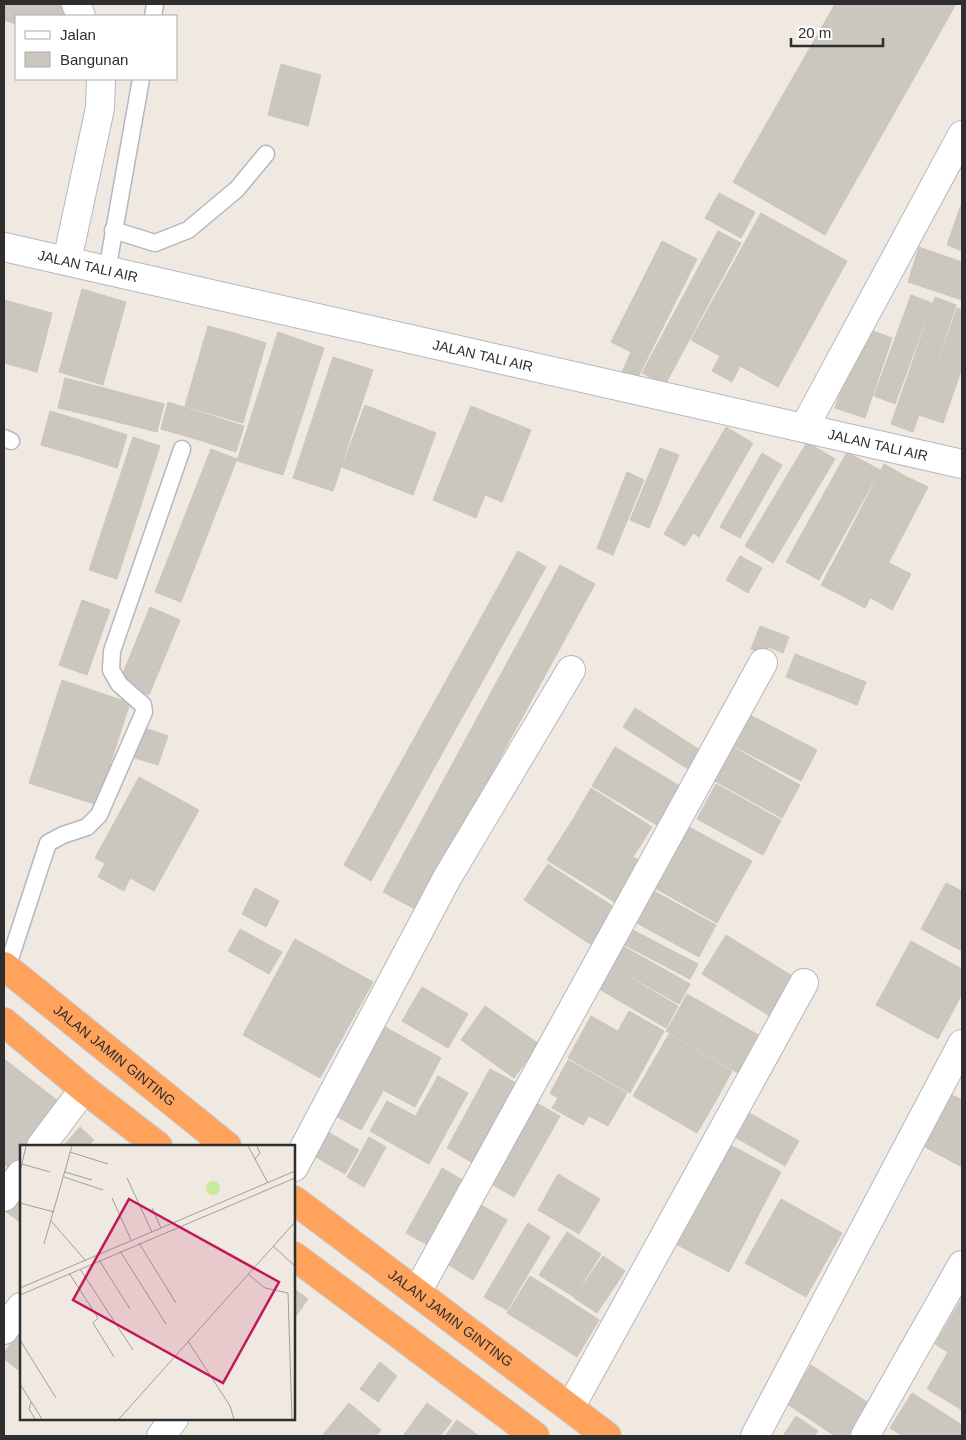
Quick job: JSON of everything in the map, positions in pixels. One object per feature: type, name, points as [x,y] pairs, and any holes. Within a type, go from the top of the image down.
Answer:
[{"type":"highway","name":"JALAN JAMIN GINTING","points":[[5,969],[226,1145]]},
{"type":"highway","points":[[4,1022],[149,1144]]},
{"type":"highway","name":"JALAN JAMIN GINTING","points":[[295,1201],[606,1436]]},
{"type":"highway","points":[[295,1257],[535,1436]]},
{"type":"street","points":[[68,261],[100,108],[101,80]]},
{"type":"street","points":[[804,428],[962,135]]},
{"type":"street","name":"JALAN TALI AIR","points":[[4,246],[106,271],[962,464]]},
{"type":"street","points":[[417,1292],[763,663]]},
{"type":"street","points":[[295,1165],[447,878],[572,670]]},
{"type":"street","points":[[570,1408],[804,983]]},
{"type":"street","points":[[755,1436],[962,1044]]},
{"type":"street","points":[[42,1145],[84,1088]]},
{"type":"street","points":[[4,1197],[20,1175]]},
{"type":"street","points":[[865,1436],[962,1265]]},
{"type":"street","points":[[4,1330],[20,1308]]},
{"type":"street","points":[[161,1436],[173,1420]]},
{"type":"lane","points":[[106,271],[142,80]]},
{"type":"lane","points":[[113,230],[155,243],[188,230],[236,189],[266,154]]},
{"type":"lane","points":[[5,969],[48,842],[87,827],[99,816],[144,712],[143,705],[119,684],[111,670],[112,651],[182,449]]},
{"type":"building","points":[[4,4],[67,4],[67,15],[15,15],[15,24],[4,20]]},
{"type":"building","points":[[835,4],[956,4],[825,235],[733,182]]},
{"type":"building","points":[[281,64],[321,75],[308,126],[268,115]]},
{"type":"building","points":[[719,193],[755,212],[741,238],[705,218]]},
{"type":"building","points":[[962,205],[962,251],[947,245]]},
{"type":"building","points":[[761,213],[847,261],[778,387],[740,366],[732,382],[712,371],[720,356],[691,340]]},
{"type":"building","points":[[718,231],[741,243],[665,385],[642,373]]},
{"type":"building","points":[[662,241],[697,259],[637,379],[622,372],[631,352],[611,342]]},
{"type":"building","points":[[919,247],[962,262],[962,300],[908,282]]},
{"type":"building","points":[[82,289],[126,302],[103,385],[59,372]]},
{"type":"building","points":[[911,295],[932,303],[895,404],[874,396]]},
{"type":"building","points":[[935,297],[956,305],[913,432],[891,424]]},
{"type":"building","points":[[4,300],[52,313],[37,372],[4,363]]},
{"type":"building","points":[[957,308],[962,310],[962,368],[943,423],[919,415]]},
{"type":"building","points":[[208,326],[231,332],[208,413],[185,406]]},
{"type":"building","points":[[862,327],[892,338],[865,418],[835,408]]},
{"type":"building","points":[[231,332],[266,343],[243,423],[208,413]]},
{"type":"building","points":[[278,332],[324,348],[283,475],[237,461]]},
{"type":"building","points":[[333,357],[373,370],[333,491],[293,478]]},
{"type":"building","points":[[65,378],[100,387],[93,416],[58,408]]},
{"type":"building","points":[[100,387],[164,404],[157,432],[93,416]]},
{"type":"building","points":[[168,402],[206,414],[199,440],[161,429]]},
{"type":"building","points":[[365,405],[436,433],[413,495],[342,467]]},
{"type":"building","points":[[471,406],[531,430],[502,502],[442,477]]},
{"type":"building","points":[[50,411],[93,424],[83,457],[41,445]]},
{"type":"building","points":[[206,414],[244,426],[236,452],[199,440]]},
{"type":"building","points":[[93,424],[127,435],[117,468],[83,457]]},
{"type":"building","points":[[726,427],[753,443],[699,537],[693,533],[685,546],[664,534]]},
{"type":"building","points":[[133,437],[160,446],[117,579],[89,570]]},
{"type":"building","points":[[807,442],[835,459],[773,563],[745,546]]},
{"type":"building","points":[[660,448],[679,455],[649,528],[630,520]]},
{"type":"building","points":[[211,449],[237,459],[181,602],[155,592]]},
{"type":"building","points":[[847,452],[880,470],[819,580],[786,562]]},
{"type":"building","points":[[762,453],[782,465],[740,538],[720,527]]},
{"type":"building","points":[[884,464],[905,476],[866,551],[845,540]]},
{"type":"building","points":[[627,472],[644,480],[613,555],[597,548]]},
{"type":"building","points":[[905,476],[928,487],[865,608],[843,596]]},
{"type":"building","points":[[442,477],[485,495],[476,518],[433,500]]},
{"type":"building","points":[[845,540],[866,551],[843,596],[821,585]]},
{"type":"building","points":[[518,551],[546,567],[371,881],[344,865]]},
{"type":"building","points":[[740,556],[762,568],[748,593],[726,580]]},
{"type":"building","points":[[889,563],[911,574],[892,610],[871,598]]},
{"type":"building","points":[[560,565],[595,584],[417,910],[383,892]]},
{"type":"building","points":[[82,600],[110,610],[87,675],[59,665]]},
{"type":"building","points":[[150,607],[180,620],[149,695],[119,683]]},
{"type":"building","points":[[760,626],[789,637],[783,653],[768,647],[765,655],[751,649]]},
{"type":"building","points":[[795,654],[866,682],[857,705],[786,677]]},
{"type":"building","points":[[62,680],[130,703],[97,805],[29,783]]},
{"type":"building","points":[[635,708],[706,754],[694,773],[623,727]]},
{"type":"building","points":[[748,714],[817,750],[801,781],[732,745]]},
{"type":"building","points":[[145,728],[168,736],[158,765],[135,758]]},
{"type":"building","points":[[731,746],[800,785],[782,818],[713,780]]},
{"type":"building","points":[[615,747],[688,791],[665,830],[592,786]]},
{"type":"building","points":[[139,777],[199,810],[154,891],[130,878],[124,891],[98,877],[105,863],[95,858]]},
{"type":"building","points":[[716,784],[781,820],[763,855],[697,819]]},
{"type":"building","points":[[591,788],[652,827],[633,857],[573,819]]},
{"type":"building","points":[[573,819],[643,863],[618,904],[547,860]]},
{"type":"building","points":[[687,826],[752,861],[717,923],[653,887]]},
{"type":"building","points":[[548,864],[620,911],[596,948],[524,900]]},
{"type":"building","points":[[946,883],[962,891],[962,951],[921,929]]},
{"type":"building","points":[[255,888],[279,901],[266,927],[242,914]]},
{"type":"building","points":[[650,889],[716,925],[699,957],[633,921]]},
{"type":"building","points":[[240,929],[282,952],[269,974],[228,951]]},
{"type":"building","points":[[631,929],[698,964],[690,979],[623,944]]},
{"type":"building","points":[[726,935],[797,979],[773,1018],[702,974]]},
{"type":"building","points":[[295,939],[373,982],[320,1078],[243,1035]]},
{"type":"building","points":[[911,941],[962,969],[962,994],[938,1039],[876,1005]]},
{"type":"building","points":[[621,945],[690,984],[679,1004],[610,965]]},
{"type":"building","points":[[612,967],[678,1006],[666,1028],[599,989]]},
{"type":"building","points":[[422,987],[468,1014],[448,1048],[402,1021]]},
{"type":"building","points":[[687,994],[760,1036],[746,1060],[674,1018]]},
{"type":"building","points":[[485,1006],[539,1044],[514,1078],[461,1040]]},
{"type":"building","points":[[629,1011],[664,1031],[653,1051],[618,1031]]},
{"type":"building","points":[[591,1016],[653,1051],[630,1093],[568,1058]]},
{"type":"building","points":[[674,1018],[746,1060],[738,1073],[666,1031]]},
{"type":"building","points":[[378,1023],[441,1058],[415,1107],[351,1073]]},
{"type":"building","points":[[669,1034],[732,1071],[718,1097],[654,1060]]},
{"type":"building","points":[[4,1059],[17,1069],[4,1087]]},
{"type":"building","points":[[568,1060],[627,1093],[608,1126],[589,1116],[583,1125],[552,1108],[558,1098],[550,1093]]},
{"type":"building","points":[[654,1060],[718,1097],[697,1133],[633,1096]]},
{"type":"building","points":[[17,1069],[63,1105],[33,1145],[20,1145],[20,1161],[13,1171],[4,1164],[4,1087]]},
{"type":"building","points":[[490,1069],[524,1087],[480,1167],[447,1148]]},
{"type":"building","points":[[355,1076],[383,1091],[361,1130],[334,1115]]},
{"type":"building","points":[[438,1076],[468,1093],[429,1164],[398,1147]]},
{"type":"building","points":[[950,1094],[962,1100],[962,1167],[923,1146]]},
{"type":"building","points":[[531,1100],[560,1116],[554,1127],[526,1111]]},
{"type":"building","points":[[387,1101],[415,1116],[398,1147],[370,1131]]},
{"type":"building","points":[[742,1109],[799,1141],[785,1166],[728,1133]]},
{"type":"building","points":[[526,1111],[554,1127],[514,1197],[486,1181]]},
{"type":"building","points":[[80,1127],[94,1140],[89,1145],[64,1145]]},
{"type":"building","points":[[328,1132],[359,1150],[345,1174],[314,1156]]},
{"type":"building","points":[[369,1137],[386,1147],[364,1187],[347,1177]]},
{"type":"building","points":[[723,1141],[781,1172],[762,1208],[704,1177]]},
{"type":"building","points":[[442,1168],[471,1185],[435,1249],[406,1233]]},
{"type":"building","points":[[558,1174],[600,1199],[579,1234],[538,1210]]},
{"type":"building","points":[[704,1177],[762,1208],[747,1238],[688,1207]]},
{"type":"building","points":[[20,1191],[20,1222],[5,1211]]},
{"type":"building","points":[[781,1199],[842,1233],[806,1297],[745,1263]]},
{"type":"building","points":[[478,1203],[507,1220],[473,1280],[444,1262]]},
{"type":"building","points":[[688,1207],[747,1238],[729,1272],[670,1241]]},
{"type":"building","points":[[528,1223],[550,1237],[507,1310],[484,1297]]},
{"type":"building","points":[[567,1232],[601,1254],[574,1297],[539,1275]]},
{"type":"building","points":[[603,1256],[625,1271],[597,1313],[574,1298]]},
{"type":"building","points":[[530,1276],[567,1299],[544,1336],[507,1313]]},
{"type":"building","points":[[295,1290],[308,1299],[295,1318]]},
{"type":"building","points":[[962,1298],[962,1361],[935,1344]]},
{"type":"building","points":[[567,1299],[599,1320],[577,1357],[544,1336]]},
{"type":"building","points":[[20,1331],[20,1371],[4,1359],[4,1353]]},
{"type":"building","points":[[948,1352],[962,1361],[962,1410],[927,1389]]},
{"type":"building","points":[[380,1362],[397,1376],[378,1402],[360,1389]]},
{"type":"building","points":[[811,1365],[870,1404],[848,1436],[835,1436],[787,1404]]},
{"type":"building","points":[[912,1393],[962,1425],[962,1436],[903,1436],[890,1428]]},
{"type":"building","points":[[349,1403],[381,1430],[376,1436],[322,1436]]},
{"type":"building","points":[[427,1403],[452,1421],[440,1436],[403,1436]]},
{"type":"building","points":[[796,1416],[818,1431],[814,1436],[783,1436]]},
{"type":"building","points":[[457,1420],[479,1436],[445,1436]]}]
